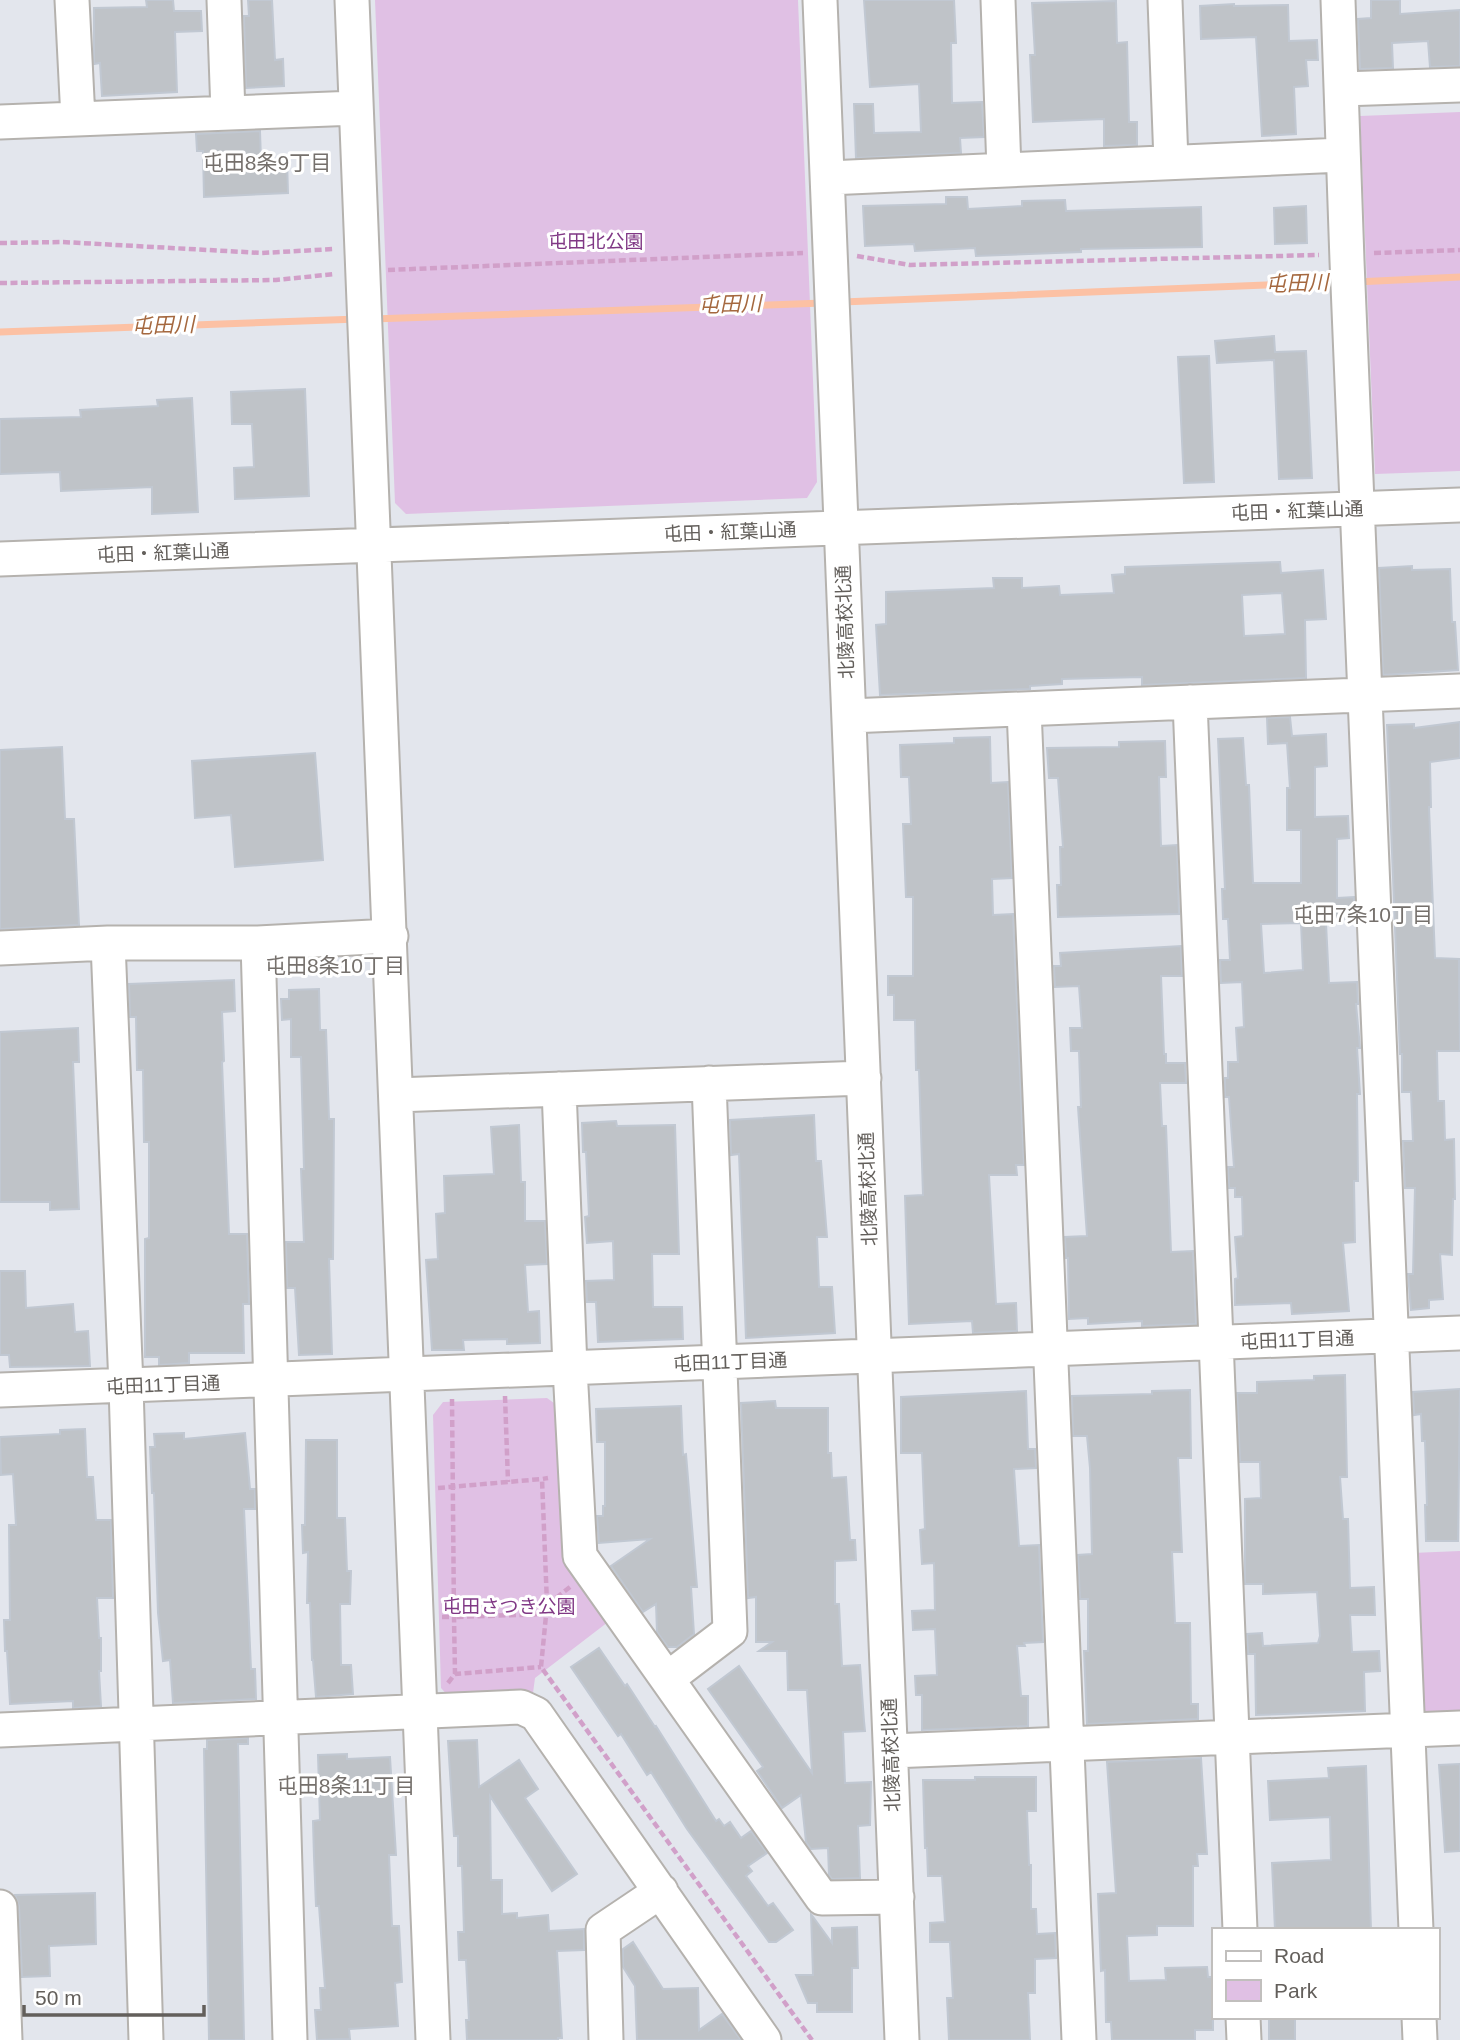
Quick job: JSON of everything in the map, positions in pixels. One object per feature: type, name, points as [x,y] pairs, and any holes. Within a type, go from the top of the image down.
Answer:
[{"type":"street","points":[[72,0],[78,119]]},
{"type":"street","points":[[224,0],[228,113]]},
{"type":"street","points":[[352,0],[361,276],[408,1374],[432,1701],[433,2040]]},
{"type":"street","points":[[820,0],[831,259]]},
{"type":"street","points":[[998,0],[1004,170]]},
{"type":"street","points":[[1165,0],[1171,162]]},
{"type":"street","points":[[1338,0],[1342,155],[1416,1928]]},
{"type":"street","points":[[1342,89],[1460,85]]},
{"type":"street","points":[[0,122],[356,108]]},
{"type":"street","points":[[828,178],[1342,155]]},
{"type":"street","name":"北陵高校北通","points":[[831,259],[902,2040]]},
{"type":"street","name":"屯田・紅葉山通","points":[[0,559],[1460,505]]},
{"type":"street","points":[[849,716],[1460,691]]},
{"type":"street","points":[[1190,702],[1240,1928]]},
{"type":"street","points":[[1024,709],[1079,2040]]},
{"type":"street","points":[[0,948],[108,943],[258,943],[391,936]]},
{"type":"street","points":[[108,943],[126,1386],[146,2040]]},
{"type":"street","points":[[258,943],[290,2040]]},
{"type":"street","points":[[396,1095],[864,1078]]},
{"type":"street","points":[[667,1679],[730,1631],[709,1083]]},
{"type":"street","points":[[559,1089],[580,1556],[822,1898],[897,1897]]},
{"type":"street","name":"屯田11丁目通","points":[[0,1390],[1460,1334]]},
{"type":"street","points":[[0,1730],[282,1718],[432,1701],[521,1707],[536,1714],[764,2040]]},
{"type":"street","points":[[891,1751],[1460,1728]]},
{"type":"street","points":[[606,2040],[603,1930],[661,1891]]},
{"type":"street","points":[[0,1907],[5,2040]]},
{"type":"street","points":[[1243,2019],[1244,2040]]},
{"type":"street","points":[[1419,2019],[1420,2040]]},
{"type":"path","points":[[0,243],[63,242],[262,253],[342,248]]},
{"type":"path","points":[[0,283],[276,280],[831,259],[910,265],[1347,258],[1460,250]]},
{"type":"path","points":[[505,1391],[508,1482]]},
{"type":"path","points":[[432,1701],[455,1674],[452,1393]]},
{"type":"path","points":[[427,1489],[552,1478]]},
{"type":"path","points":[[542,1479],[547,1614],[541,1667],[812,2040]]},
{"type":"path","points":[[547,1605],[573,1584]]},
{"type":"path","points":[[432,1617],[547,1614]]},
{"type":"path","points":[[455,1674],[541,1667]]},
{"type":"green space","name":"屯田北公園","points":[[375,0],[798,0],[817,482],[807,498],[406,514],[395,503]]},
{"type":"green space","points":[[1460,112],[1460,471],[1375,474],[1360,116]]},
{"type":"green space","name":"屯田さつき公園","points":[[547,1398],[558,1406],[564,1558],[608,1622],[535,1678],[533,1693],[451,1699],[441,1688],[433,1415],[443,1402]]},
{"type":"green space","points":[[1460,1551],[1460,1717],[1418,1719],[1412,1553]]},
{"type":"building","points":[[146,0],[173,0],[174,11],[201,11],[202,31],[175,32],[177,92],[102,96],[100,63],[94,64],[94,8],[147,7]]},
{"type":"building","points":[[248,0],[272,0],[275,60],[283,59],[284,86],[246,88],[244,16],[249,16]]},
{"type":"building","points":[[864,0],[954,0],[956,43],[951,43],[952,103],[982,102],[984,137],[960,138],[961,153],[856,158],[854,104],[873,104],[874,133],[921,132],[919,84],[870,87]]},
{"type":"building","points":[[1371,0],[1400,0],[1400,14],[1460,10],[1460,66],[1430,67],[1428,41],[1392,43],[1393,68],[1360,69],[1358,19],[1371,18]]},
{"type":"building","points":[[1116,1],[1117,43],[1127,42],[1129,122],[1137,122],[1137,145],[1104,146],[1104,119],[1033,122],[1030,55],[1035,55],[1032,3]]},
{"type":"building","points":[[1288,5],[1289,41],[1317,40],[1318,60],[1306,60],[1308,86],[1294,87],[1296,134],[1262,136],[1256,37],[1201,39],[1200,6]]},
{"type":"building","points":[[260,131],[261,161],[287,160],[288,193],[204,197],[203,151],[197,151],[196,134]]},
{"type":"building","points":[[946,197],[967,197],[968,209],[1022,206],[1022,201],[1065,200],[1066,211],[1201,207],[1202,247],[1081,249],[1081,252],[976,256],[975,248],[915,251],[914,244],[865,246],[863,206],[946,204]]},
{"type":"building","points":[[1306,206],[1307,243],[1275,244],[1274,208]]},
{"type":"building","points":[[1274,336],[1275,352],[1306,351],[1312,478],[1279,479],[1274,360],[1217,363],[1215,341]]},
{"type":"building","points":[[1209,356],[1214,482],[1184,483],[1178,357]]},
{"type":"building","points":[[305,389],[309,496],[235,499],[234,468],[254,467],[252,424],[232,424],[231,392]]},
{"type":"building","points":[[192,398],[198,512],[152,514],[152,487],[61,491],[60,472],[0,474],[0,419],[81,417],[80,410],[158,406],[157,400]]},
{"type":"building","points":[[1280,562],[1281,573],[1323,570],[1326,619],[1305,620],[1306,678],[1142,685],[1142,677],[1062,679],[1062,684],[1030,686],[1030,689],[880,695],[876,625],[886,624],[886,592],[994,588],[993,578],[1022,578],[1022,588],[1059,586],[1060,595],[1114,593],[1112,575],[1125,574],[1125,567]],"holes":[[[1282,593],[1285,634],[1244,636],[1242,595]]]},
{"type":"building","points":[[1412,566],[1412,570],[1450,569],[1452,622],[1455,622],[1458,670],[1383,675],[1379,568]]},
{"type":"building","points":[[1290,717],[1292,736],[1326,734],[1327,766],[1315,767],[1315,817],[1348,816],[1349,838],[1337,839],[1337,898],[1354,897],[1355,918],[1328,919],[1326,923],[1329,983],[1357,982],[1360,1094],[1357,1094],[1358,1181],[1354,1181],[1355,1242],[1343,1243],[1349,1311],[1292,1314],[1291,1303],[1235,1305],[1235,1279],[1238,1278],[1235,1237],[1243,1236],[1242,1197],[1235,1197],[1235,1188],[1229,1188],[1228,1167],[1234,1167],[1225,1078],[1228,1078],[1228,1062],[1238,1062],[1236,1028],[1244,1027],[1242,982],[1221,983],[1220,960],[1230,960],[1228,919],[1223,919],[1222,889],[1225,889],[1218,739],[1243,738],[1246,785],[1249,785],[1253,883],[1301,883],[1301,830],[1287,830],[1287,788],[1290,788],[1287,743],[1268,744],[1267,718]],"holes":[[[1301,923],[1303,970],[1264,973],[1261,924]]]},
{"type":"building","points":[[1460,722],[1460,758],[1430,762],[1429,807],[1435,958],[1459,959],[1460,1051],[1437,1051],[1438,1101],[1444,1101],[1445,1140],[1454,1139],[1452,1255],[1440,1254],[1443,1299],[1429,1300],[1429,1308],[1411,1310],[1408,1274],[1413,1274],[1415,1188],[1405,1188],[1403,1141],[1413,1141],[1411,1092],[1402,1092],[1387,725],[1414,724],[1414,728]]},
{"type":"building","points":[[990,737],[991,783],[1008,782],[1012,878],[992,879],[993,915],[1013,914],[1024,1165],[1016,1165],[1017,1175],[989,1175],[996,1304],[1016,1303],[1017,1331],[973,1333],[972,1321],[909,1324],[905,1196],[923,1195],[919,1070],[916,1070],[915,1020],[894,1020],[894,995],[888,995],[888,976],[913,976],[913,897],[906,897],[903,824],[911,824],[909,777],[901,777],[900,745],[954,743],[954,738]]},
{"type":"building","points":[[1165,741],[1166,777],[1159,777],[1161,846],[1177,845],[1179,914],[1058,917],[1057,885],[1061,885],[1060,847],[1063,847],[1058,778],[1049,778],[1047,748],[1119,747],[1119,742]]},
{"type":"building","points":[[62,747],[65,819],[74,819],[79,925],[0,929],[0,750]]},
{"type":"building","points":[[315,753],[323,860],[235,867],[231,815],[195,818],[192,761]]},
{"type":"building","points":[[1181,946],[1182,976],[1161,976],[1166,1063],[1185,1063],[1186,1083],[1160,1083],[1162,1126],[1166,1126],[1171,1252],[1193,1251],[1196,1324],[1142,1326],[1142,1321],[1088,1324],[1088,1318],[1069,1319],[1065,1237],[1087,1236],[1078,1107],[1081,1107],[1079,1051],[1071,1051],[1070,1028],[1082,1028],[1079,986],[1055,987],[1054,966],[1061,966],[1060,953]]},
{"type":"building","points":[[234,980],[235,1011],[222,1012],[222,1062],[229,1234],[247,1234],[249,1304],[243,1304],[244,1353],[189,1353],[189,1363],[159,1365],[159,1357],[145,1357],[145,1239],[149,1238],[149,1142],[144,1142],[143,1070],[137,1070],[136,1017],[130,1017],[129,984]]},
{"type":"building","points":[[319,989],[320,1030],[326,1030],[329,1119],[334,1119],[333,1259],[329,1259],[332,1354],[299,1355],[295,1288],[287,1288],[286,1242],[304,1242],[301,1057],[291,1057],[291,1019],[282,1020],[281,999],[289,999],[289,990]]},
{"type":"building","points":[[78,1028],[79,1062],[73,1062],[79,1209],[50,1210],[50,1202],[0,1202],[0,1032]]},
{"type":"building","points":[[814,1115],[816,1161],[821,1161],[827,1237],[817,1237],[819,1287],[832,1287],[835,1333],[746,1338],[739,1154],[731,1155],[730,1120]]},
{"type":"building","points":[[616,1121],[617,1126],[675,1125],[679,1254],[652,1254],[653,1307],[682,1307],[683,1339],[598,1342],[596,1302],[587,1302],[586,1281],[614,1280],[613,1241],[587,1243],[585,1217],[589,1216],[582,1123]]},
{"type":"building","points":[[519,1125],[521,1182],[525,1182],[525,1221],[545,1221],[547,1264],[525,1265],[528,1312],[539,1311],[540,1343],[507,1344],[507,1339],[463,1340],[464,1350],[432,1350],[426,1260],[438,1259],[436,1214],[445,1213],[444,1176],[494,1174],[491,1127]]},
{"type":"building","points":[[0,1271],[25,1271],[26,1308],[73,1304],[75,1332],[88,1331],[90,1366],[10,1367],[9,1355],[0,1355]]},
{"type":"building","points":[[1345,1375],[1347,1477],[1340,1477],[1343,1519],[1348,1519],[1350,1588],[1374,1587],[1375,1615],[1350,1615],[1352,1652],[1379,1651],[1380,1671],[1364,1672],[1365,1711],[1256,1715],[1255,1654],[1248,1654],[1247,1634],[1262,1633],[1263,1646],[1318,1643],[1320,1636],[1317,1592],[1263,1594],[1263,1584],[1245,1584],[1245,1499],[1261,1498],[1260,1462],[1240,1462],[1237,1393],[1257,1393],[1257,1382],[1314,1380],[1314,1376]]},
{"type":"building","points":[[1460,1389],[1458,1541],[1426,1541],[1425,1441],[1422,1441],[1421,1414],[1414,1415],[1413,1392]]},
{"type":"building","points":[[1190,1390],[1191,1458],[1178,1458],[1182,1552],[1172,1552],[1175,1623],[1190,1623],[1191,1704],[1198,1704],[1198,1719],[1087,1724],[1084,1651],[1088,1651],[1088,1599],[1080,1599],[1078,1555],[1092,1554],[1090,1468],[1087,1436],[1073,1436],[1072,1396]]},
{"type":"building","points":[[1026,1391],[1028,1449],[1035,1449],[1036,1468],[1014,1469],[1019,1546],[1039,1545],[1043,1642],[1017,1646],[1021,1696],[1028,1696],[1028,1726],[922,1730],[922,1695],[916,1695],[915,1676],[937,1675],[935,1629],[913,1630],[912,1611],[935,1610],[934,1563],[922,1564],[920,1530],[925,1529],[922,1453],[901,1453],[901,1397]]},
{"type":"building","points":[[775,1401],[776,1408],[828,1408],[828,1453],[831,1453],[832,1478],[846,1477],[850,1540],[855,1540],[856,1560],[835,1561],[835,1604],[839,1604],[842,1666],[860,1665],[865,1731],[843,1732],[845,1783],[871,1782],[870,1825],[858,1826],[860,1878],[832,1879],[829,1875],[828,1848],[811,1849],[806,1842],[801,1795],[782,1808],[757,1771],[763,1767],[708,1689],[739,1666],[812,1773],[807,1690],[788,1690],[787,1651],[759,1651],[772,1642],[756,1642],[756,1597],[748,1598],[741,1403]]},
{"type":"building","points":[[681,1406],[683,1455],[686,1454],[697,1587],[691,1587],[694,1634],[677,1647],[668,1647],[657,1632],[656,1604],[643,1612],[611,1566],[650,1539],[599,1543],[597,1516],[603,1516],[605,1506],[605,1442],[597,1442],[596,1409]]},
{"type":"building","points":[[85,1429],[87,1477],[93,1477],[96,1520],[111,1520],[113,1598],[97,1598],[101,1638],[101,1706],[73,1708],[73,1701],[10,1704],[4,1620],[10,1620],[9,1525],[16,1525],[13,1474],[1,1475],[0,1437],[60,1434],[60,1430]]},
{"type":"building","points":[[184,1433],[184,1439],[245,1433],[250,1489],[255,1489],[255,1509],[244,1509],[251,1669],[255,1669],[256,1699],[173,1703],[170,1660],[163,1661],[158,1613],[150,1447],[155,1447],[154,1434]]},
{"type":"building","points":[[306,1440],[337,1440],[337,1518],[345,1518],[347,1571],[351,1571],[350,1604],[340,1604],[341,1665],[351,1665],[353,1694],[316,1697],[310,1603],[307,1603],[308,1552],[303,1553]]},
{"type":"building","points":[[599,1648],[656,1726],[716,1821],[719,1819],[724,1826],[730,1822],[741,1838],[751,1831],[767,1853],[748,1866],[752,1871],[746,1876],[768,1906],[773,1903],[793,1930],[776,1942],[769,1942],[687,1829],[651,1772],[647,1775],[621,1734],[618,1736],[571,1667]]},
{"type":"building","points":[[248,1738],[248,1744],[238,1744],[244,2040],[209,2040],[204,1749],[207,1749],[207,1740]]},
{"type":"building","points":[[477,1740],[479,1787],[519,1760],[538,1789],[525,1798],[577,1874],[552,1891],[490,1796],[491,1880],[502,1880],[502,1914],[517,1913],[517,1918],[548,1915],[549,1931],[584,1929],[584,1950],[557,1951],[562,2038],[558,2040],[467,2040],[466,2020],[469,2020],[466,1960],[459,1960],[458,1932],[464,1932],[462,1866],[458,1866],[458,1836],[454,1836],[448,1741]]},
{"type":"building","points":[[347,1754],[347,1759],[390,1757],[396,1855],[389,1855],[392,1926],[399,1926],[402,1982],[395,1983],[398,2026],[349,2029],[350,2039],[317,2040],[315,2010],[321,2010],[320,1988],[325,1988],[319,1906],[316,1906],[314,1857],[313,1821],[320,1820],[318,1755]]},
{"type":"building","points":[[1201,1758],[1207,1854],[1197,1854],[1198,1866],[1193,1866],[1193,1926],[1157,1926],[1157,1935],[1127,1936],[1129,1981],[1166,1980],[1165,1968],[1207,1967],[1208,1977],[1212,1977],[1213,2030],[1195,2030],[1195,2040],[1112,2040],[1111,2022],[1106,2022],[1105,1970],[1101,1971],[1098,1894],[1116,1893],[1107,1762]]},
{"type":"building","points":[[1460,1764],[1460,1851],[1445,1852],[1439,1765]]},
{"type":"building","points":[[1366,1766],[1371,1928],[1275,1928],[1272,1863],[1331,1860],[1330,1817],[1270,1820],[1268,1781],[1329,1778],[1328,1768]]},
{"type":"building","points":[[975,1777],[1036,1777],[1036,1811],[1027,1811],[1031,1909],[1036,1909],[1037,1934],[1055,1933],[1056,1958],[1035,1959],[1035,1993],[1028,1993],[1030,2040],[949,2040],[947,1998],[953,1998],[950,1942],[930,1942],[930,1923],[945,1922],[942,1876],[928,1876],[923,1780],[975,1780]]},
{"type":"building","points":[[95,1893],[96,1944],[49,1946],[50,1976],[22,1977],[19,1906],[15,1895]]},
{"type":"building","points":[[811,1914],[832,1943],[832,1928],[857,1927],[858,1968],[852,1968],[852,2012],[817,2012],[817,2003],[808,2003],[796,1975],[813,1975]]},
{"type":"building","points":[[633,1942],[663,1989],[698,1988],[699,2030],[722,2014],[741,2040],[637,2040],[635,1986],[623,1967],[623,1949]]},
{"type":"building","points":[[1269,2019],[1295,2019],[1295,2040],[1269,2040]]},
{"type":"waterway","name":"屯田川","points":[[1356,282],[1460,277]]},
{"type":"waterway","name":"屯田川","points":[[842,302],[1340,282]]},
{"type":"waterway","name":"屯田川","points":[[373,319],[823,303]]},
{"type":"waterway","name":"屯田川","points":[[0,332],[358,319]]},
{"type":"district","name":"屯田8条9丁目","points":[[267,162]]},
{"type":"district","name":"屯田7条10丁目","points":[[1363,914]]},
{"type":"district","name":"屯田8条10丁目","points":[[335,965]]},
{"type":"district","name":"屯田8条11丁目","points":[[346,1785]]}]
